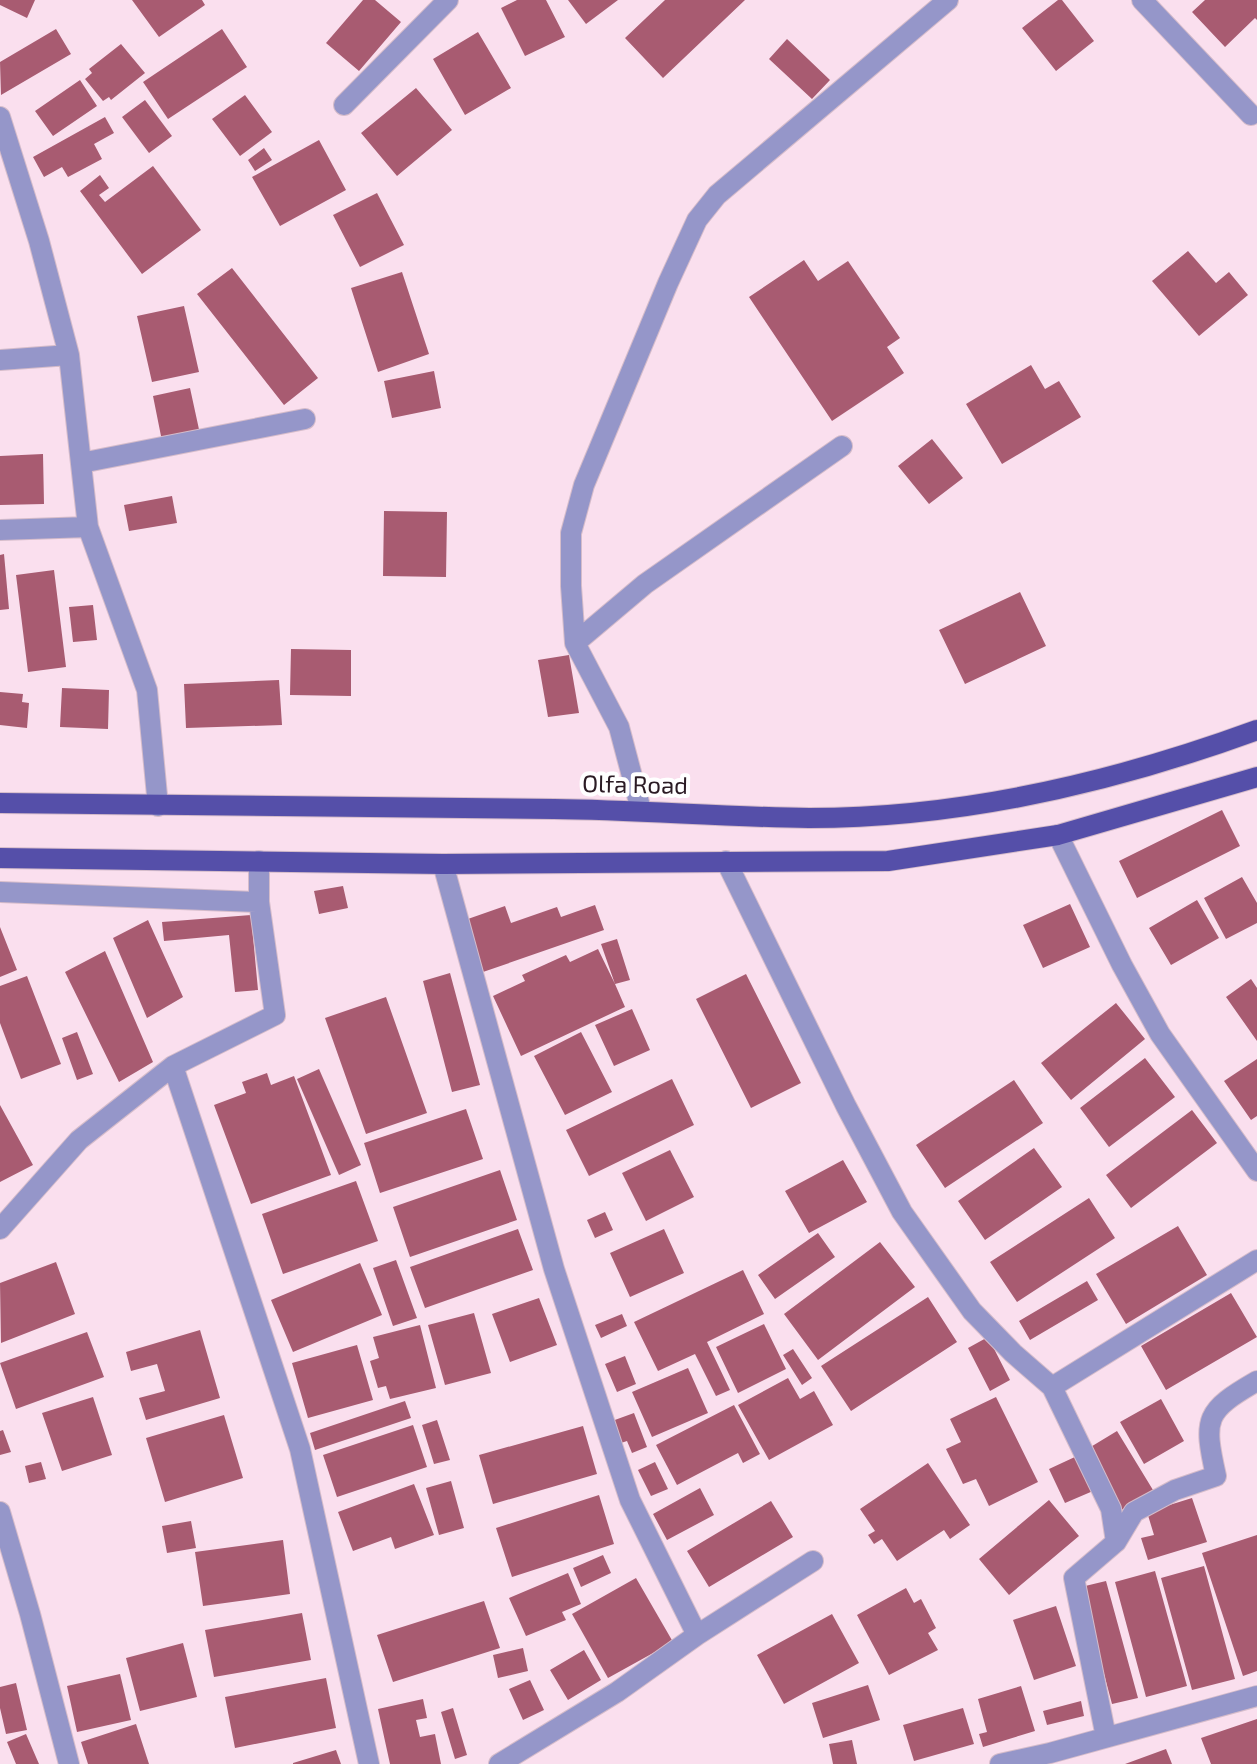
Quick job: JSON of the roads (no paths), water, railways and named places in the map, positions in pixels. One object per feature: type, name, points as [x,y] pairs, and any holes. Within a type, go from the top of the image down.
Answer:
[{"type":"main road","name":"Olfa Road","points":[[0,803],[641,810],[809,818],[906,813],[992,802],[1186,756],[1257,730]]},
{"type":"main road","points":[[0,858],[443,864],[888,861],[1058,835],[1257,777]]},
{"type":"street","points":[[344,105],[448,0]]},
{"type":"street","points":[[641,810],[619,727],[575,643],[571,533],[584,485],[697,220],[717,195],[948,0]]},
{"type":"street","points":[[1142,0],[1251,115]]},
{"type":"street","points":[[0,117],[5,150],[39,241],[69,355],[88,527],[147,690],[158,806]]},
{"type":"street","points":[[0,360],[69,355]]},
{"type":"street","points":[[81,463],[305,419]]},
{"type":"street","points":[[575,643],[645,584],[842,446]]},
{"type":"street","points":[[0,530],[88,527]]},
{"type":"street","points":[[1058,835],[1160,1034],[1257,1171]]},
{"type":"street","points":[[0,1229],[79,1140],[173,1066],[275,1015],[259,902],[259,861]]},
{"type":"street","points":[[726,861],[846,1106],[902,1212],[972,1311],[1052,1387],[1111,1509],[1116,1542]]},
{"type":"street","points":[[443,864],[554,1269],[630,1500],[697,1635]]},
{"type":"street","points":[[0,892],[259,902]]},
{"type":"street","points":[[173,1066],[300,1449],[369,1764]]},
{"type":"street","points":[[1052,1387],[1257,1260]]},
{"type":"street","points":[[1106,1737],[1074,1578],[1116,1542],[1134,1512],[1175,1490],[1216,1476],[1207,1431],[1213,1414],[1231,1396],[1257,1381]]},
{"type":"street","points":[[0,1512],[69,1764]]},
{"type":"street","points":[[499,1764],[617,1692],[697,1635],[813,1561]]},
{"type":"street","points":[[1000,1764],[1257,1696]]}]
